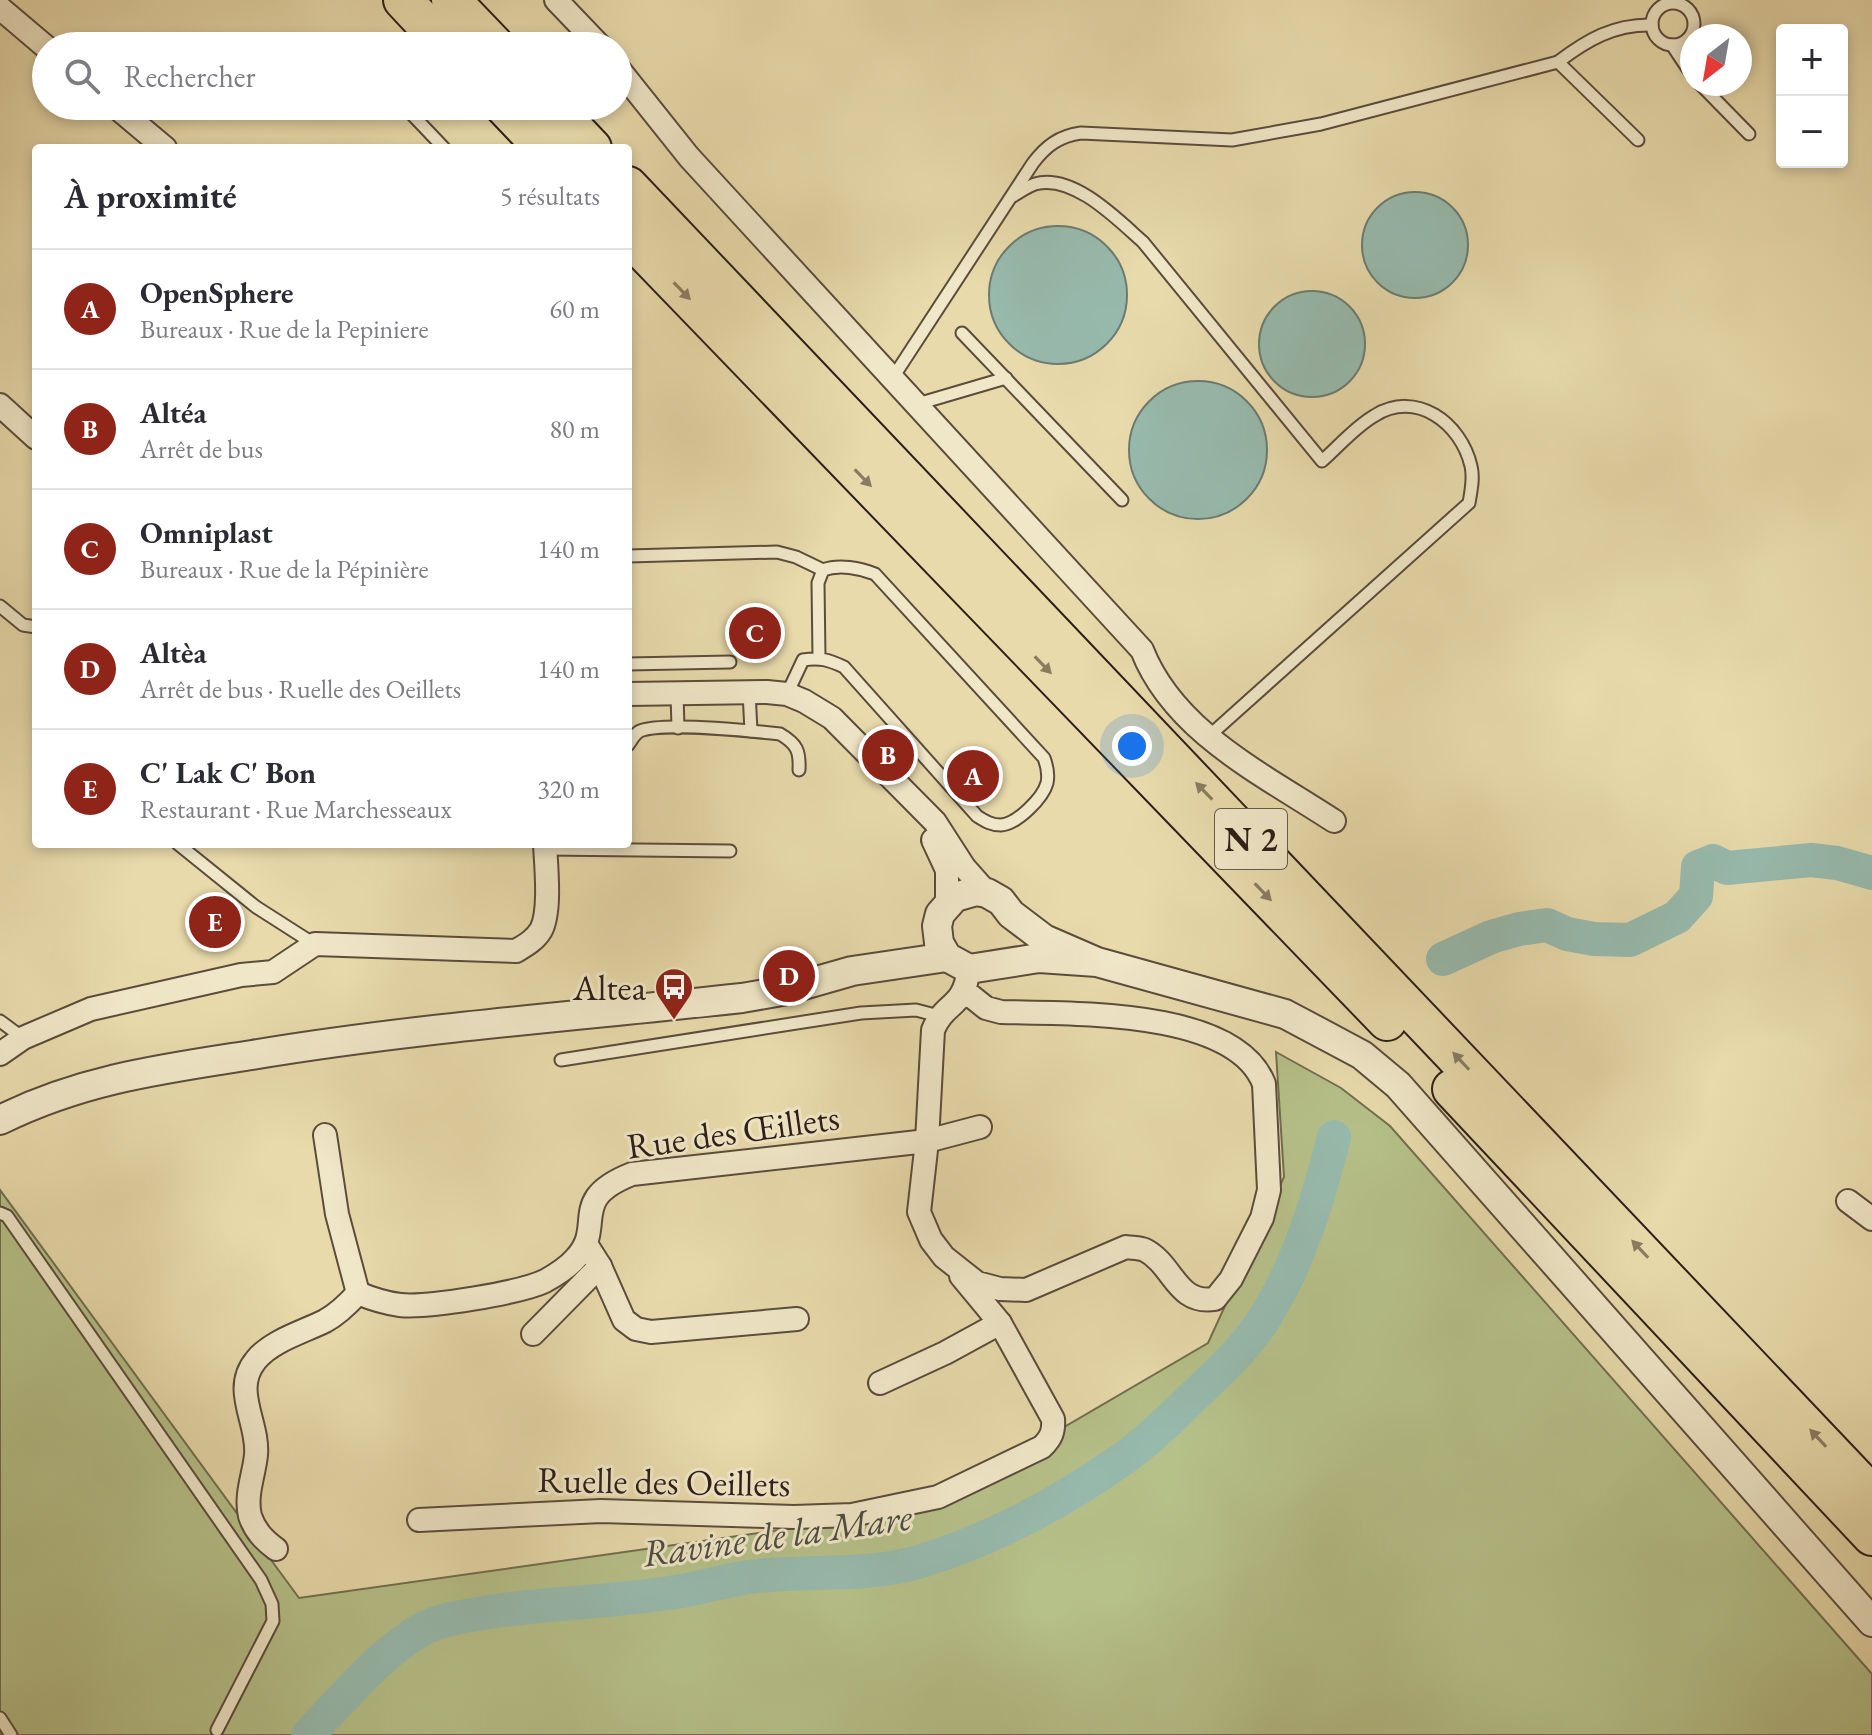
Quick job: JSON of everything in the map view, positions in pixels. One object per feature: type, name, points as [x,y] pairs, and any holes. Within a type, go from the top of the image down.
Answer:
[{"type":"highway","points":[[403,0],[433,32]]},
{"type":"highway","points":[[451,0],[482,32]]},
{"type":"highway","points":[[517,120],[540,144]]},
{"type":"highway","points":[[565,120],[588,144]]},
{"type":"highway","name":"N 2","points":[[632,190],[1872,1495]]},
{"type":"highway","name":"N 2","points":[[632,239],[1387,1021],[1872,1538]]},
{"type":"street","points":[[556,0],[587,32]]},
{"type":"street","points":[[0,8],[32,35]]},
{"type":"street","points":[[632,86],[689,157],[1142,650],[1158,684],[1184,715],[1208,737],[1334,821]]},
{"type":"street","points":[[132,120],[160,144]]},
{"type":"street","points":[[0,405],[32,434]]},
{"type":"street","points":[[632,694],[749,692],[787,694],[804,701],[832,718],[935,822],[964,867],[987,893],[1001,901],[1011,914],[1044,939],[1097,962],[1285,1014],[1362,1055],[1398,1085],[1872,1622]]},
{"type":"street","points":[[912,800],[947,870],[939,943],[961,973],[955,1005],[939,1016]]},
{"type":"street","points":[[0,1054],[23,1038],[91,1009],[241,975],[273,972],[315,944],[516,951],[532,941],[546,915],[546,848]]},
{"type":"street","points":[[0,1120],[62,1094],[120,1076],[319,1044],[742,998],[782,991],[852,971],[942,915],[965,893],[987,893]]},
{"type":"street","points":[[999,962],[1014,940],[1015,927],[1011,914]]},
{"type":"street","points":[[852,971],[961,973],[999,962],[1039,958],[1097,962]]},
{"type":"street","name":"Ruelle des Oeillets","points":[[952,1265],[977,1283],[1000,1289],[1026,1290],[1126,1247],[1144,1250],[1161,1264],[1183,1291],[1194,1298],[1203,1301],[1215,1299],[1231,1279],[1262,1218],[1269,1190],[1264,1084],[1258,1068],[1243,1055],[1202,1034],[1147,1019],[1119,1015],[1001,1012],[986,1008],[961,973]]},
{"type":"street","name":"Ruelle des Oeillets","points":[[419,1520],[575,1511],[794,1517],[852,1515],[938,1497],[1042,1447],[1050,1440],[1053,1419],[1000,1323],[931,1240],[919,1212],[927,1141],[933,1030],[939,1016]]},
{"type":"street","name":"Rue des Œillets","points":[[586,1244],[591,1207],[597,1196],[614,1181],[632,1174],[927,1141],[980,1127]]},
{"type":"street","points":[[325,1135],[337,1214],[358,1293]]},
{"type":"street","points":[[1848,1201],[1872,1219]]},
{"type":"street","points":[[358,1293],[378,1301],[418,1306],[517,1290],[545,1281],[575,1260],[586,1244],[600,1266],[624,1320],[636,1329],[651,1332],[797,1319]]},
{"type":"street","points":[[533,1334],[600,1266]]},
{"type":"street","points":[[276,1549],[258,1534],[250,1515],[248,1498],[256,1443],[245,1396],[245,1381],[257,1357],[328,1319],[358,1293]]},
{"type":"street","points":[[880,1383],[1000,1323]]},
{"type":"lane","points":[[1672,45],[1686,41],[1694,29],[1693,14],[1683,4],[1668,3],[1656,11],[1652,25],[1658,39],[1672,45],[1680,57]]},
{"type":"lane","points":[[891,379],[1041,152],[1065,135],[1081,133],[1232,140],[1321,124],[1558,62],[1582,43],[1611,29],[1652,25]]},
{"type":"lane","points":[[1558,62],[1638,140]]},
{"type":"lane","points":[[1712,96],[1749,134]]},
{"type":"lane","points":[[417,120],[440,144]]},
{"type":"lane","points":[[1013,196],[1035,184],[1058,182],[1086,195],[1113,216],[1143,242],[1322,461],[1375,415],[1403,406],[1419,406],[1435,414],[1462,442],[1467,454],[1471,467],[1469,503],[1208,737]]},
{"type":"lane","points":[[962,333],[1122,500]]},
{"type":"lane","points":[[914,405],[1006,378]]},
{"type":"lane","points":[[632,556],[777,552],[823,570]]},
{"type":"lane","points":[[787,694],[803,660],[819,657],[844,667],[977,816],[989,823],[1002,825],[1013,821],[1040,797],[1047,784],[1048,770],[1044,758],[886,584],[865,570],[833,566],[823,570],[818,583],[819,657]]},
{"type":"lane","points":[[0,606],[23,625],[32,626]]},
{"type":"lane","points":[[632,664],[730,662]]},
{"type":"lane","points":[[749,692],[751,731]]},
{"type":"lane","points":[[677,694],[678,728]]},
{"type":"lane","points":[[632,740],[640,731],[678,728],[780,734],[793,742],[800,752],[799,770]]},
{"type":"lane","points":[[183,848],[256,907],[315,944]]},
{"type":"lane","points":[[620,848],[730,851]]},
{"type":"lane","points":[[561,1060],[861,1013],[916,1010],[939,1016]]},
{"type":"lane","points":[[0,1021],[23,1038]]},
{"type":"lane","points":[[0,1213],[7,1216],[252,1567],[272,1604],[273,1621],[214,1733]]},
{"type":"lane","points":[[0,1718],[11,1735]]},
{"type":"green space","points":[[1276,1052],[1341,1088],[1390,1126],[1872,1674],[1872,1735],[0,1735],[0,1190],[299,1598],[922,1510],[1208,1343],[1284,1177]]},
{"type":"shaded area","points":[[1415,192],[1435,196],[1453,207],[1464,225],[1468,245],[1464,265],[1453,283],[1435,294],[1415,298],[1395,294],[1377,283],[1366,265],[1362,245],[1366,225],[1377,207],[1395,196]]},
{"type":"shaded area","points":[[1058,226],[1084,232],[1106,247],[1121,269],[1127,295],[1121,321],[1106,343],[1084,358],[1058,364],[1032,358],[1010,343],[995,321],[989,295],[995,269],[1010,247],[1032,232]]},
{"type":"shaded area","points":[[1312,291],[1332,295],[1350,306],[1361,324],[1365,344],[1361,364],[1350,382],[1332,393],[1312,397],[1292,393],[1274,382],[1263,364],[1259,344],[1263,324],[1274,306],[1292,295]]},
{"type":"shaded area","points":[[1198,381],[1224,387],[1246,402],[1261,424],[1267,450],[1261,476],[1246,498],[1224,513],[1198,519],[1172,513],[1150,498],[1135,476],[1129,450],[1135,424],[1150,402],[1172,387]]},
{"type":"waterway","name":"Ravine de la Mare","points":[[1443,959],[1491,937],[1547,925],[1567,934],[1594,939],[1630,940],[1677,917],[1696,896],[1698,867],[1713,861],[1727,868],[1811,860],[1837,863],[1872,873]]},
{"type":"waterway","name":"Ravine de la Mare","points":[[308,1735],[395,1648],[411,1636],[442,1621],[512,1609],[669,1593],[757,1576],[898,1567],[972,1543],[1051,1504],[1144,1443],[1223,1368],[1255,1332],[1275,1301],[1296,1256],[1314,1209],[1334,1137]]},
{"type":"place","name":"Omniplast","points":[[755,633]]},
{"type":"place","name":"Altéa","points":[[888,755]]},
{"type":"place","name":"OpenSphere","points":[[973,776]]},
{"type":"place","name":"C' Lak C' Bon","points":[[215,922]]},
{"type":"place","name":"Altèa","points":[[789,976]]},
{"type":"place","name":"Altea","points":[[674,1021]]}]
